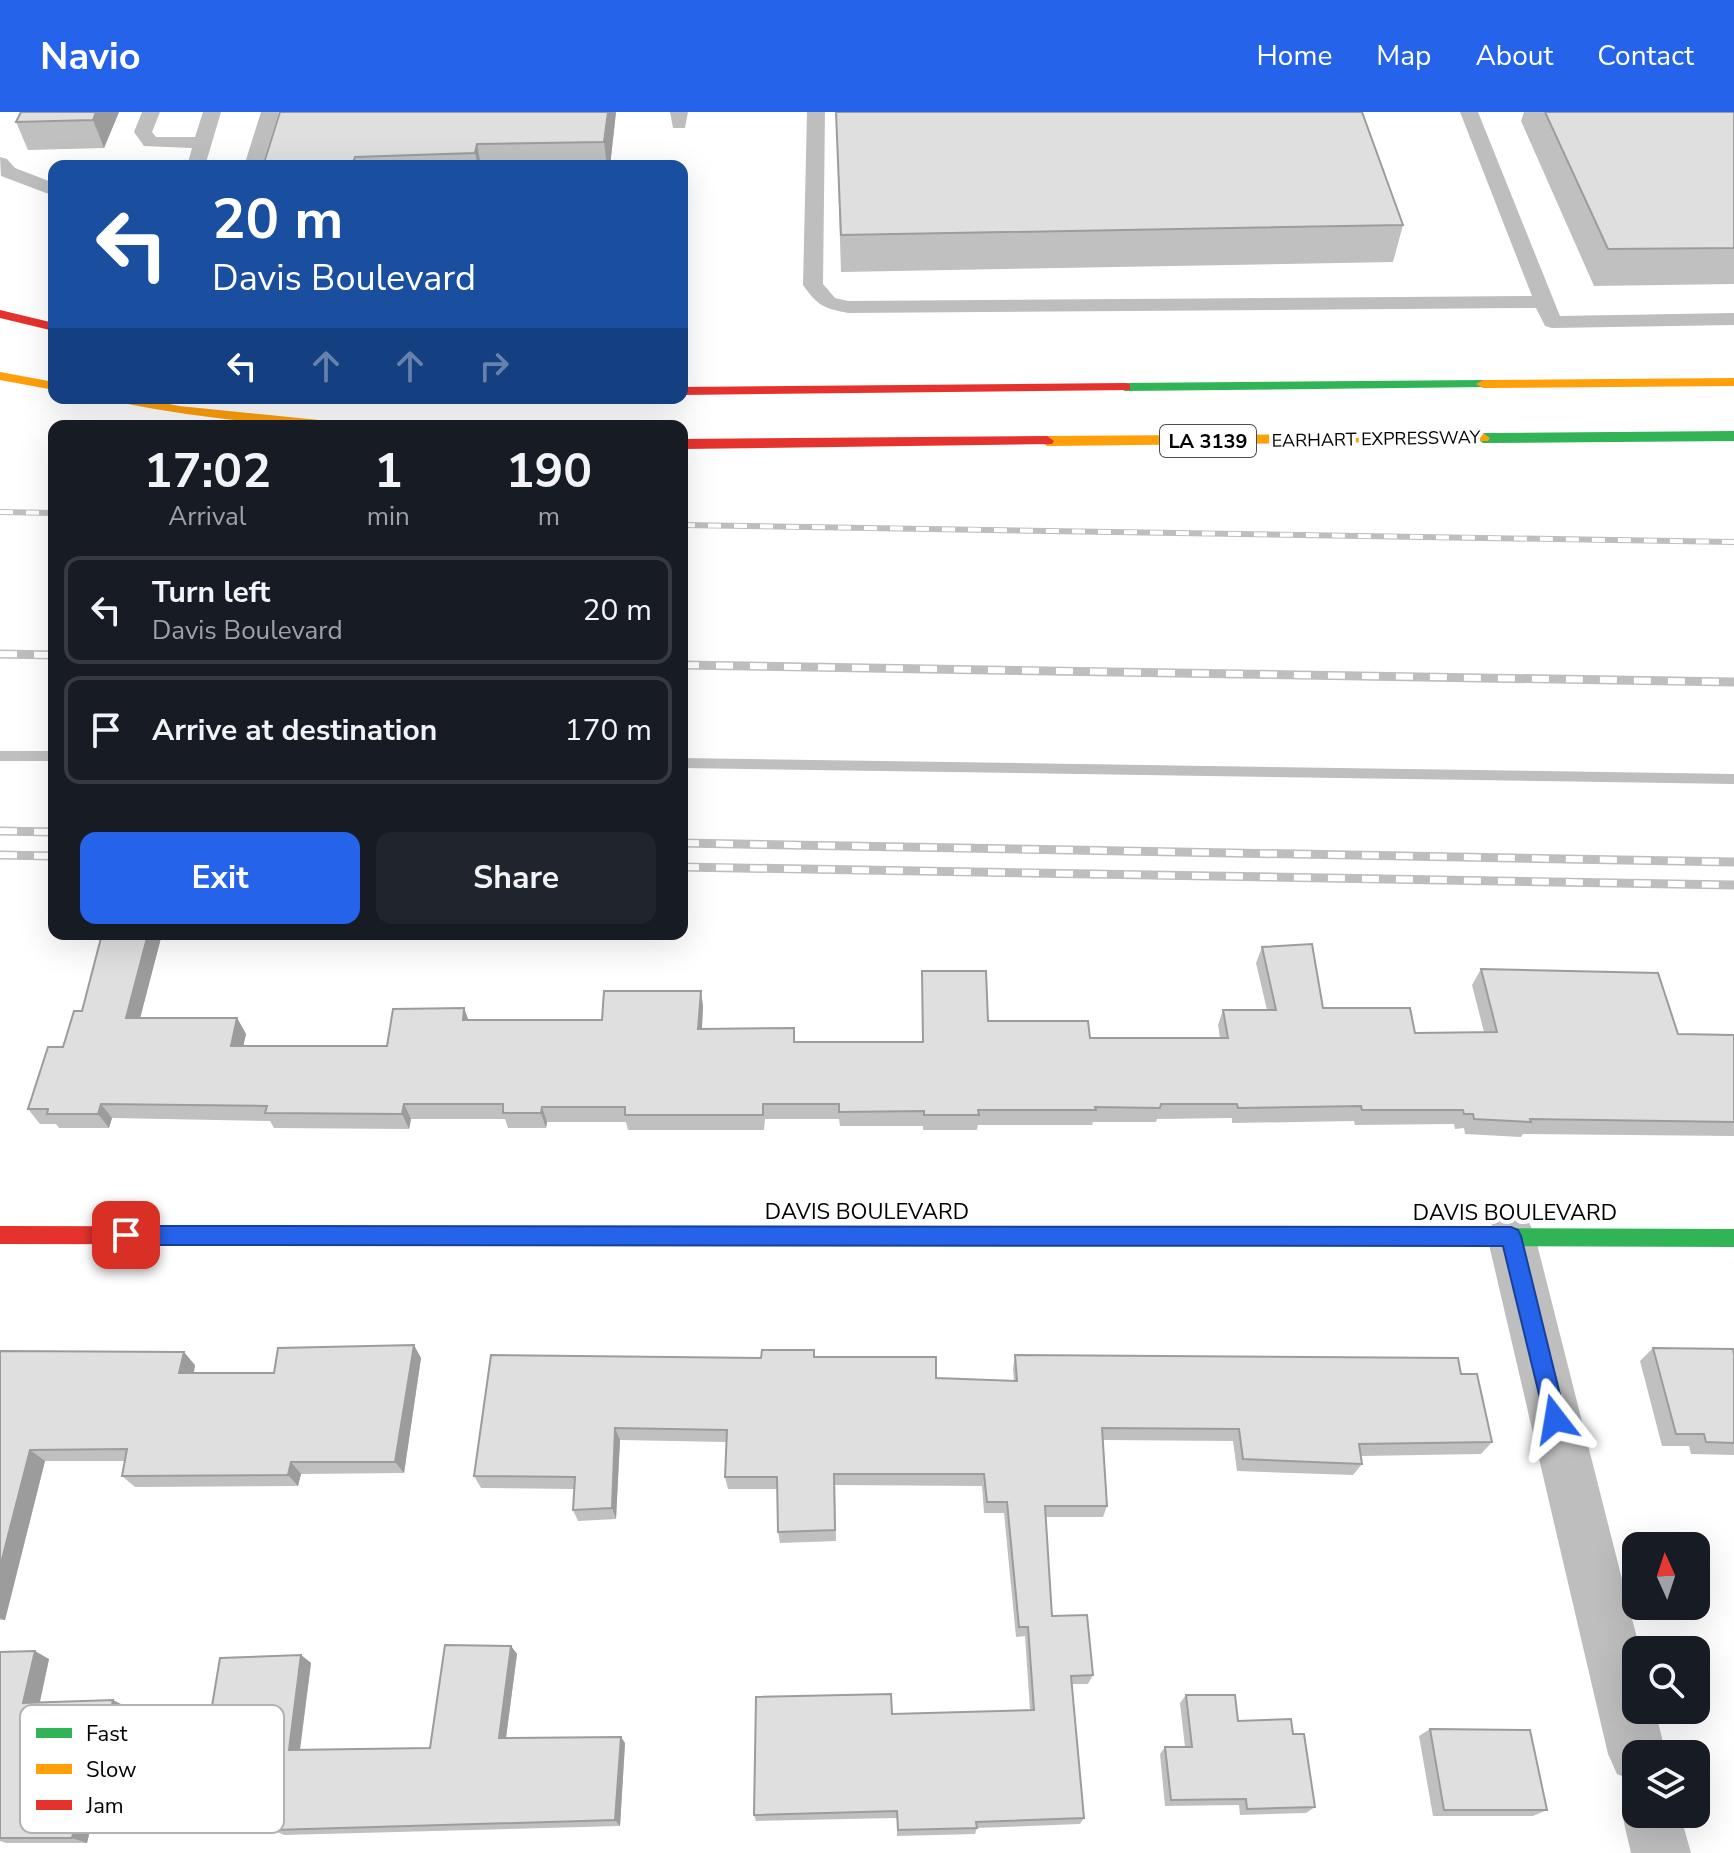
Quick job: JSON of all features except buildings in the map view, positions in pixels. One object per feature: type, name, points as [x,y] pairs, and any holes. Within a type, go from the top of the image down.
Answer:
[{"type":"main road","points":[[0,314],[48,326]]},
{"type":"main road","points":[[0,376],[48,385]]},
{"type":"main road","points":[[688,391],[1734,382]]},
{"type":"main road","points":[[148,404],[279,420]]},
{"type":"main road","name":"EARHART EXPRESSWAY","points":[[688,444],[1734,436]]},
{"type":"main road","name":"DAVIS BOULEVARD","points":[[0,1235],[1734,1238]]},
{"type":"street","points":[[1511,1236],[1634,1740]]},
{"type":"street","points":[[1655,1828],[1661,1853]]},
{"type":"lane","points":[[151,112],[143,132],[151,142],[203,143]]},
{"type":"lane","points":[[198,160],[212,112]]},
{"type":"lane","points":[[255,160],[270,112]]},
{"type":"lane","points":[[816,112],[813,285],[828,303],[848,307],[1545,302]]},
{"type":"lane","points":[[1469,112],[1552,322],[1734,319]]},
{"type":"lane","points":[[0,163],[8,172],[48,188]]},
{"type":"waterway","points":[[0,756],[48,756]]},
{"type":"waterway","points":[[688,763],[1734,779]]},
{"type":"railway","points":[[0,512],[48,513]]},
{"type":"railway","points":[[688,525],[1734,542]]},
{"type":"railway","points":[[0,654],[48,655]]},
{"type":"railway","points":[[688,665],[1734,682]]},
{"type":"railway","points":[[0,831],[48,832]]},
{"type":"railway","points":[[688,843],[1734,862]]},
{"type":"railway","points":[[0,855],[48,856]]},
{"type":"railway","points":[[688,867],[1734,885]]},
{"type":"traffic: fast","points":[[1125,387],[1483,384]]},
{"type":"traffic: fast","points":[[1483,438],[1734,436]]},
{"type":"traffic: fast","points":[[1432,1237],[1734,1238]]},
{"type":"traffic: slow","points":[[0,376],[48,385]]},
{"type":"traffic: slow","points":[[1483,384],[1734,382]]},
{"type":"traffic: slow","points":[[148,404],[279,420]]},
{"type":"traffic: slow","points":[[1047,441],[1483,438]]},
{"type":"traffic: slow","points":[[573,1236],[1075,1237]]},
{"type":"traffic: jam","points":[[0,314],[48,326]]},
{"type":"traffic: jam","points":[[688,391],[1125,387]]},
{"type":"traffic: jam","points":[[688,444],[1047,441]]},
{"type":"traffic: jam","points":[[0,1235],[573,1236]]},
{"type":"traffic: jam","points":[[1075,1237],[1432,1237]]},
{"type":"route","points":[[126,1235],[1511,1236],[1555,1419]]}]
